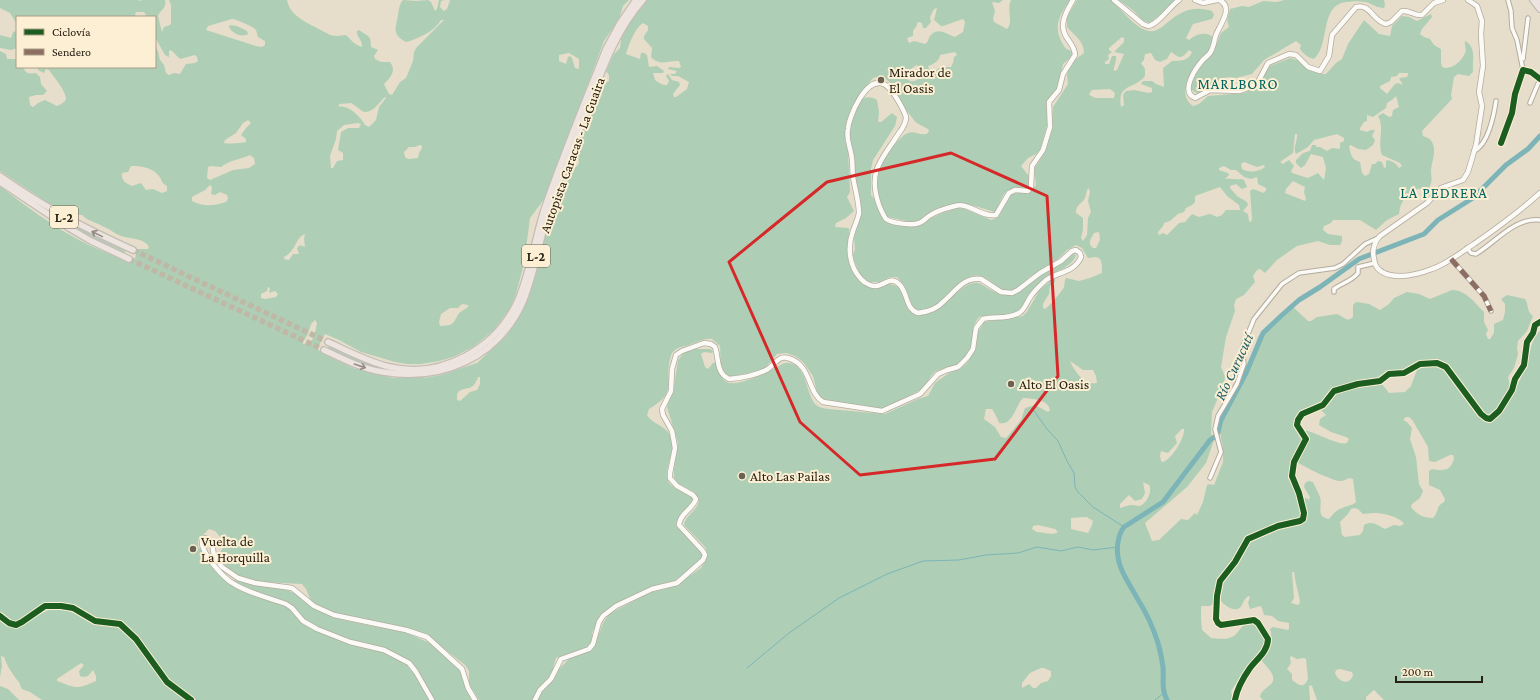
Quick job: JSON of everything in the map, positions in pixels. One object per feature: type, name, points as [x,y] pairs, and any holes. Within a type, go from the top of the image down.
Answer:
[{"type":"highway","name":"Autopista Caracas - La Guaira","points":[[328,342],[379,364],[399,369],[416,370],[446,365],[463,358],[483,345],[500,330],[513,311],[521,294],[544,210],[606,48],[620,23],[636,0]]},
{"type":"highway","name":"Autopista Caracas - La Guaira","points":[[324,350],[355,364],[373,370],[399,374],[424,374],[448,369],[465,362],[486,349],[503,333],[517,314],[525,296],[549,212],[611,50],[624,25],[643,0]]},
{"type":"highway","points":[[1533,0],[1540,9]]},
{"type":"highway","name":"L-2","points":[[0,176],[56,213],[132,250]]},
{"type":"highway","name":"L-2","points":[[0,182],[69,228],[91,241],[129,259]]},
{"type":"main road","points":[[535,700],[540,690],[551,678],[561,659],[586,651],[590,648],[599,622],[606,613],[620,603],[652,589],[679,582],[700,564],[704,558],[704,553],[701,548],[679,525],[681,519],[695,503],[696,499],[693,495],[676,486],[670,476],[676,448],[672,431],[663,415],[662,409],[671,391],[672,369],[676,355],[682,351],[704,343],[711,344],[715,347],[718,364],[722,372],[729,379],[762,371],[770,367],[780,358],[788,358],[796,361],[804,371],[816,396],[823,402],[882,411],[920,394],[938,374],[958,367],[973,349],[975,331],[982,319],[1002,318],[1019,313],[1031,296],[1043,283],[1050,278],[1071,269],[1078,262],[1081,257],[1080,253],[1076,250],[1072,251],[1061,261],[1040,273],[1012,293],[1001,292],[981,279],[966,282],[956,288],[939,306],[928,311],[918,313],[911,309],[903,289],[897,282],[888,280],[878,286],[862,281],[858,276],[849,254],[851,234],[859,213],[851,154],[847,140],[848,128],[855,107],[868,88],[875,83],[882,83],[887,86],[906,116],[906,120],[901,131],[880,161],[877,168],[875,193],[883,214],[887,219],[901,223],[918,224],[933,214],[959,205],[966,206],[988,215],[996,215],[1008,193],[1015,190],[1028,191],[1032,187],[1032,166],[1043,150],[1050,127],[1049,102],[1059,90],[1063,74],[1075,55],[1073,46],[1064,33],[1063,26],[1065,15],[1073,0]]},
{"type":"main road","points":[[1114,0],[1137,20],[1148,26],[1154,24],[1168,9],[1180,0]]},
{"type":"main road","points":[[1195,0],[1204,3],[1218,0],[1224,3],[1225,6],[1225,19],[1216,35],[1211,51],[1199,64],[1190,81],[1189,92],[1191,96],[1195,98],[1210,90],[1240,91],[1253,86],[1258,82],[1268,63],[1289,54],[1296,55],[1308,67],[1320,71],[1329,56],[1332,35],[1356,7],[1360,6],[1367,8],[1380,22],[1388,24],[1402,11],[1409,11],[1415,15],[1422,15],[1434,4],[1443,0]]},
{"type":"main road","points":[[1468,0],[1477,6],[1482,21],[1480,34],[1483,66],[1479,92],[1482,110],[1474,151],[1468,172],[1463,180],[1442,188],[1427,203],[1378,238],[1375,244],[1373,257],[1375,263],[1378,269],[1383,273],[1395,276],[1414,275],[1432,269],[1451,259],[1512,217],[1540,194]]},
{"type":"main road","points":[[432,700],[409,663],[384,650],[350,642],[317,629],[303,621],[292,608],[286,604],[233,584],[208,556],[202,547],[202,540],[204,538],[210,541],[216,559],[228,573],[238,578],[255,583],[292,588],[314,606],[334,615],[406,630],[427,637],[462,669],[468,688],[476,700]]},
{"type":"street","points":[[1501,143],[1512,113],[1515,94],[1523,70],[1518,40],[1512,28],[1511,11],[1508,0]]},
{"type":"street","points":[[1522,60],[1528,18]]},
{"type":"street","points":[[1523,70],[1531,72],[1540,79],[1530,103]]},
{"type":"street","points":[[1474,151],[1481,147],[1488,133],[1496,101]]},
{"type":"street","points":[[1467,248],[1471,253],[1476,254],[1519,223],[1540,220]]},
{"type":"street","points":[[1210,478],[1221,452],[1216,429],[1218,416],[1237,384],[1244,364],[1243,346],[1254,319],[1282,284],[1299,273],[1335,268],[1343,264],[1365,244],[1378,238]]},
{"type":"street","points":[[1451,259],[1484,296],[1491,311]]},
{"type":"street","points":[[1334,292],[1334,289],[1342,283],[1354,278],[1358,273],[1358,267],[1375,263]]},
{"type":"street","points":[[1235,700],[1237,692],[1250,667],[1265,650],[1268,639],[1258,623],[1254,620],[1221,625],[1218,623],[1216,619],[1218,587],[1250,537],[1278,526],[1303,519],[1304,513],[1299,493],[1292,476],[1294,462],[1306,438],[1297,425],[1299,417],[1308,410],[1323,404],[1333,392],[1340,389],[1367,382],[1380,381],[1389,374],[1404,373],[1418,365],[1438,364],[1448,368],[1481,414],[1490,419],[1499,411],[1512,390],[1524,365],[1527,342],[1533,333],[1535,325],[1540,322]]},
{"type":"street","points":[[0,616],[9,623],[16,625],[42,608],[52,605],[73,608],[95,621],[117,623],[126,628],[136,639],[168,682],[191,700]]},
{"type":"highlighted area","points":[[951,153],[1047,196],[1058,376],[995,459],[860,475],[800,422],[729,262],[827,182]]},
{"type":"green space","points":[[0,0],[165,0],[164,7],[158,16],[162,32],[164,27],[170,25],[171,23],[171,5],[169,0],[287,0],[289,7],[298,17],[330,35],[346,35],[355,44],[362,47],[362,42],[357,31],[359,30],[369,37],[371,40],[371,47],[378,50],[374,56],[375,59],[381,62],[390,62],[392,65],[392,74],[384,84],[389,94],[392,95],[400,82],[406,78],[417,47],[444,20],[441,20],[435,28],[426,34],[406,42],[396,33],[399,7],[403,0],[428,0],[431,2],[435,11],[439,0],[445,0],[441,1],[440,7],[444,11],[447,9],[450,0],[629,0],[623,6],[619,19],[604,41],[545,198],[530,218],[524,264],[515,297],[509,310],[494,330],[473,347],[453,357],[421,364],[395,362],[361,352],[325,334],[317,349],[353,368],[393,378],[425,378],[441,375],[477,363],[507,335],[526,303],[547,228],[569,173],[579,163],[577,149],[599,87],[609,81],[609,75],[606,71],[614,54],[620,48],[621,40],[634,15],[647,0],[1003,0],[999,3],[992,2],[995,11],[993,19],[994,22],[1007,29],[1010,23],[1009,7],[1011,0],[1070,0],[1058,22],[1058,33],[1064,46],[1073,53],[1063,64],[1058,88],[1046,103],[1048,122],[1040,150],[1028,158],[1021,166],[1028,175],[1030,185],[1027,188],[1013,188],[1006,192],[995,212],[968,204],[957,203],[931,212],[915,223],[888,217],[878,198],[877,175],[879,168],[896,143],[904,135],[911,132],[925,134],[928,133],[929,130],[915,122],[904,107],[892,85],[884,78],[873,78],[856,100],[846,122],[845,141],[848,150],[850,192],[847,197],[854,211],[846,218],[836,223],[835,227],[849,228],[847,254],[852,270],[858,280],[866,285],[888,284],[896,286],[902,291],[909,310],[912,313],[919,315],[936,309],[967,285],[973,283],[979,283],[997,292],[994,285],[987,279],[978,276],[971,276],[959,283],[937,305],[918,311],[913,307],[905,287],[897,277],[890,277],[880,282],[870,282],[861,277],[853,255],[855,249],[854,238],[860,214],[848,134],[851,120],[861,100],[869,97],[877,100],[879,112],[878,122],[881,122],[892,113],[897,117],[895,126],[873,160],[871,169],[871,195],[875,200],[884,220],[892,224],[913,227],[940,214],[958,208],[965,209],[991,220],[999,216],[1011,194],[1031,191],[1036,185],[1034,169],[1044,154],[1052,129],[1053,107],[1068,84],[1068,70],[1076,59],[1084,53],[1081,42],[1067,27],[1067,17],[1077,0],[1111,0],[1134,23],[1149,31],[1155,31],[1161,28],[1173,18],[1189,10],[1200,9],[1212,11],[1214,15],[1212,19],[1193,24],[1186,38],[1189,40],[1195,36],[1204,34],[1213,37],[1210,49],[1195,69],[1187,85],[1185,93],[1187,100],[1193,106],[1199,104],[1208,96],[1245,93],[1257,86],[1270,66],[1290,58],[1297,60],[1306,68],[1326,74],[1342,59],[1348,44],[1364,20],[1379,34],[1390,36],[1392,26],[1402,16],[1409,17],[1417,21],[1431,14],[1432,17],[1422,29],[1420,34],[1430,39],[1434,45],[1441,49],[1442,67],[1449,68],[1456,64],[1464,56],[1466,52],[1465,41],[1469,44],[1473,51],[1473,72],[1469,76],[1458,74],[1454,77],[1451,95],[1452,99],[1422,131],[1423,136],[1430,139],[1434,147],[1429,188],[1417,189],[1408,194],[1402,203],[1399,214],[1387,220],[1376,230],[1360,220],[1333,220],[1331,223],[1324,226],[1323,230],[1328,234],[1342,236],[1340,245],[1330,245],[1318,241],[1297,246],[1277,260],[1265,273],[1260,269],[1257,270],[1253,276],[1255,282],[1244,295],[1236,299],[1234,305],[1235,311],[1226,337],[1221,367],[1225,376],[1224,384],[1212,412],[1211,433],[1214,440],[1206,463],[1187,487],[1145,523],[1152,541],[1159,540],[1181,519],[1188,520],[1195,513],[1197,515],[1203,502],[1207,485],[1214,485],[1223,462],[1223,448],[1219,428],[1219,419],[1242,385],[1245,371],[1256,354],[1256,343],[1258,337],[1266,327],[1293,307],[1308,321],[1311,321],[1317,317],[1337,314],[1351,319],[1353,317],[1353,305],[1356,302],[1369,304],[1380,310],[1389,304],[1394,298],[1407,292],[1419,294],[1430,299],[1452,290],[1462,292],[1484,312],[1484,322],[1488,330],[1486,334],[1488,339],[1490,339],[1494,333],[1494,324],[1503,320],[1505,304],[1501,299],[1507,295],[1525,299],[1528,310],[1533,316],[1527,331],[1518,341],[1518,354],[1514,368],[1508,377],[1511,390],[1514,390],[1526,367],[1531,346],[1540,331],[1540,700],[1384,700],[1374,690],[1366,697],[1366,700],[1317,700],[1312,686],[1310,685],[1310,700],[1263,700],[1260,697],[1261,694],[1273,681],[1270,670],[1262,661],[1271,639],[1270,629],[1273,627],[1288,630],[1289,623],[1278,621],[1272,616],[1264,615],[1260,606],[1250,609],[1248,603],[1249,596],[1238,609],[1232,609],[1224,604],[1218,593],[1219,588],[1237,561],[1236,558],[1220,579],[1214,603],[1210,606],[1201,607],[1202,630],[1211,638],[1220,639],[1233,637],[1244,625],[1254,623],[1261,630],[1265,638],[1266,645],[1245,670],[1231,691],[1233,700],[479,700],[469,684],[469,671],[465,665],[425,634],[399,626],[340,617],[343,620],[407,633],[430,643],[460,671],[471,700],[42,700],[30,692],[22,689],[4,657],[1,656],[2,666],[0,677],[0,186],[66,233],[118,258],[133,262],[137,249],[148,249],[149,247],[144,242],[119,235],[82,215],[69,214],[61,207],[51,205],[0,171],[0,51],[6,54],[7,59],[16,59],[16,68],[24,68],[27,72],[36,73],[40,77],[41,84],[47,91],[43,95],[29,97],[30,105],[33,107],[45,100],[57,106],[66,98],[60,85],[49,70],[46,69],[44,73],[38,70],[38,68],[156,68],[156,48],[166,73],[169,75],[174,73],[180,74],[186,64],[195,63],[198,61],[195,55],[180,59],[171,50],[169,51],[169,57],[165,55],[156,39],[156,16],[146,16],[144,12],[136,12],[136,16],[16,16],[16,22],[10,13],[0,8]],"holes":[[[937,8],[934,20],[941,26],[963,19],[965,22],[963,32],[955,37],[940,31],[933,33],[925,44],[914,41],[909,43],[907,38],[913,36],[913,31],[918,22],[922,23],[923,28],[926,28],[931,22],[930,17],[934,9]],[[234,19],[255,29],[258,37],[265,41],[265,45],[262,47],[206,30],[208,26]],[[643,23],[648,26],[644,39],[652,48],[651,57],[658,62],[679,61],[681,67],[669,67],[668,69],[677,71],[675,74],[670,74],[672,76],[678,76],[689,82],[687,89],[674,97],[673,94],[680,85],[679,82],[672,80],[668,74],[666,76],[669,81],[667,85],[662,84],[655,80],[653,73],[663,73],[664,71],[657,66],[649,67],[647,55],[641,53],[640,59],[626,54],[635,32]],[[1122,37],[1124,38],[1124,42],[1114,52],[1124,54],[1117,70],[1114,71],[1116,56],[1112,56],[1109,64],[1105,64],[1105,62],[1109,59],[1108,55],[1112,52],[1109,48]],[[1189,50],[1192,52],[1186,59],[1181,61],[1172,61],[1163,68],[1164,87],[1152,81],[1143,81],[1141,84],[1152,88],[1152,92],[1149,93],[1134,90],[1126,91],[1123,95],[1124,105],[1121,107],[1120,99],[1124,90],[1145,76],[1145,69],[1141,63],[1144,60],[1145,54],[1151,53],[1155,60],[1160,62],[1167,59],[1171,52],[1176,56],[1182,57]],[[955,52],[957,55],[954,57],[951,67],[940,67],[933,73],[930,72],[928,66],[939,59],[940,55]],[[569,53],[579,59],[579,69],[575,68],[572,58],[570,56],[568,57],[566,64],[559,61],[559,55]],[[916,65],[918,66],[918,79],[915,81],[908,80],[910,70]],[[1399,73],[1408,73],[1407,77],[1399,78],[1403,85],[1398,83],[1395,84],[1387,94],[1380,88],[1380,86],[1390,81],[1391,77],[1397,76]],[[1110,89],[1115,93],[1114,98],[1096,98],[1089,94],[1092,90]],[[1396,96],[1399,107],[1393,110],[1392,116],[1389,117],[1383,113],[1378,116],[1381,125],[1380,145],[1382,155],[1400,163],[1402,166],[1399,168],[1395,163],[1388,160],[1386,161],[1386,167],[1384,168],[1382,162],[1378,161],[1375,164],[1372,164],[1369,174],[1365,176],[1362,173],[1360,162],[1355,160],[1352,156],[1349,146],[1351,145],[1358,149],[1366,150],[1373,145],[1375,140],[1372,136],[1375,130],[1367,132],[1360,130],[1364,122],[1367,121],[1367,115],[1373,117],[1386,108],[1387,103]],[[385,97],[386,98],[379,107],[376,120],[369,127],[365,125],[350,109],[338,106],[340,104],[351,103],[365,112],[369,112]],[[248,120],[251,123],[241,135],[246,139],[246,142],[224,143],[225,140],[236,133],[243,123]],[[361,124],[359,128],[348,128],[341,132],[338,150],[343,153],[343,160],[337,161],[333,168],[331,168],[330,156],[337,131],[344,125]],[[1295,134],[1297,134],[1295,149],[1296,154],[1308,147],[1314,140],[1337,134],[1344,138],[1344,141],[1340,143],[1340,149],[1332,148],[1327,151],[1320,147],[1316,147],[1316,145],[1312,145],[1310,151],[1303,153],[1296,160],[1296,163],[1301,168],[1305,165],[1311,154],[1323,157],[1326,168],[1324,180],[1318,173],[1308,178],[1292,173],[1291,171],[1294,166],[1289,160],[1283,164],[1280,162],[1293,153]],[[422,146],[418,158],[408,159],[405,157],[404,152],[409,147]],[[250,155],[254,158],[255,164],[249,168],[233,170],[210,180],[207,178],[208,167],[221,167]],[[1244,162],[1257,167],[1264,165],[1265,167],[1257,171],[1242,169],[1241,164]],[[131,166],[146,168],[159,176],[162,182],[167,186],[167,191],[162,193],[153,189],[146,190],[141,183],[132,186],[123,180],[122,173],[128,172]],[[1224,166],[1231,170],[1236,170],[1244,177],[1251,179],[1257,177],[1258,184],[1266,188],[1264,193],[1253,189],[1250,191],[1251,222],[1249,221],[1248,214],[1243,211],[1248,205],[1247,202],[1237,196],[1230,188],[1230,186],[1236,184],[1242,189],[1247,187],[1244,180],[1225,179],[1229,175],[1228,173],[1219,170],[1219,168]],[[1293,181],[1305,187],[1304,192],[1306,199],[1305,201],[1285,193],[1286,189]],[[210,185],[212,187],[211,194],[215,195],[220,192],[227,195],[228,199],[226,202],[213,205],[205,205],[192,201],[192,197],[205,190]],[[1220,187],[1227,196],[1239,205],[1240,210],[1226,210],[1222,215],[1217,217],[1210,214],[1199,217],[1192,214],[1185,222],[1179,223],[1167,235],[1163,233],[1159,235],[1158,232],[1164,223],[1184,212],[1186,208],[1195,202],[1195,196]],[[1089,188],[1090,192],[1088,201],[1091,212],[1088,218],[1087,235],[1083,241],[1081,238],[1083,218],[1076,213],[1076,211],[1077,207],[1084,200]],[[1099,232],[1100,240],[1096,248],[1093,248],[1090,242],[1094,233]],[[305,234],[305,247],[300,245],[297,248],[299,254],[293,254],[289,260],[284,259],[299,238]],[[1076,245],[1082,248],[1088,258],[1096,257],[1100,259],[1102,264],[1102,273],[1090,278],[1079,281],[1066,278],[1063,289],[1045,309],[1043,308],[1043,304],[1049,294],[1050,286],[1055,282],[1055,279],[1039,291],[1027,312],[1023,316],[984,322],[978,332],[976,349],[967,363],[960,369],[949,373],[935,383],[928,396],[885,414],[828,409],[816,405],[803,375],[795,365],[789,363],[783,364],[742,382],[730,383],[725,381],[722,377],[716,362],[713,363],[708,369],[705,367],[701,354],[704,352],[712,353],[713,351],[710,349],[693,349],[684,353],[678,360],[674,387],[667,407],[678,443],[674,477],[677,483],[694,492],[698,497],[698,505],[687,518],[684,525],[706,548],[707,558],[701,568],[675,586],[649,593],[609,614],[603,623],[597,639],[593,639],[592,633],[600,616],[611,606],[650,587],[674,581],[689,570],[703,556],[700,550],[676,526],[679,518],[693,503],[694,499],[670,484],[667,479],[672,450],[671,437],[663,427],[647,415],[649,409],[664,398],[667,393],[670,359],[676,349],[712,339],[720,346],[720,360],[722,368],[731,377],[761,370],[765,368],[777,354],[786,353],[795,356],[803,362],[813,376],[817,392],[823,399],[879,409],[920,390],[925,386],[936,371],[959,363],[972,345],[973,330],[979,317],[989,315],[1007,315],[1016,312],[1036,286],[1049,276],[1071,263],[1076,255],[1073,254],[1063,263],[1028,280],[1028,278],[1057,260],[1067,250]],[[268,287],[270,288],[269,293],[275,291],[278,294],[276,297],[265,299],[261,298],[261,294],[267,291]],[[462,304],[468,305],[468,307],[459,313],[454,322],[450,325],[440,326],[439,322],[441,314],[450,308],[458,308]],[[315,320],[317,323],[314,337],[307,344],[303,344],[311,324]],[[1426,360],[1439,360],[1447,364],[1482,413],[1488,416],[1493,414],[1496,415],[1495,418],[1489,421],[1482,418],[1448,371],[1438,366],[1417,370],[1411,386],[1405,392],[1389,393],[1382,384],[1336,393],[1326,406],[1320,409],[1326,415],[1320,419],[1319,425],[1331,432],[1346,437],[1349,439],[1347,443],[1338,443],[1304,430],[1309,438],[1297,462],[1331,479],[1340,481],[1349,478],[1353,479],[1356,502],[1337,511],[1329,519],[1325,518],[1322,516],[1320,511],[1321,500],[1319,495],[1313,482],[1308,481],[1305,483],[1304,487],[1310,497],[1309,500],[1306,498],[1303,500],[1307,516],[1300,525],[1294,526],[1295,521],[1301,518],[1302,514],[1297,495],[1288,478],[1295,456],[1305,438],[1295,428],[1296,420],[1303,411],[1322,403],[1332,391],[1339,387],[1378,379],[1386,373],[1403,371],[1415,363]],[[1070,361],[1083,370],[1093,370],[1097,383],[1088,382],[1080,376]],[[478,377],[480,377],[480,384],[477,390],[470,392],[460,401],[457,400],[458,393],[473,386]],[[1023,398],[1035,399],[1049,406],[1050,410],[1048,412],[1035,405],[1025,408],[1021,420],[1006,438],[1001,437],[995,427],[984,419],[986,409],[992,409],[999,423],[1004,423],[1011,419]],[[1406,417],[1409,417],[1413,421],[1428,447],[1429,461],[1435,462],[1450,455],[1453,455],[1454,458],[1449,468],[1443,470],[1432,469],[1429,471],[1429,485],[1440,490],[1445,499],[1439,506],[1433,518],[1421,516],[1411,507],[1412,504],[1420,498],[1423,491],[1419,484],[1416,457],[1410,439],[1412,428],[1403,420]],[[1182,429],[1184,429],[1184,433],[1177,448],[1167,460],[1163,462],[1161,461],[1161,451],[1168,453],[1177,443],[1175,436]],[[1143,482],[1149,485],[1149,494],[1142,505],[1130,505],[1120,508],[1120,504],[1129,495],[1135,501],[1142,499],[1145,493]],[[1354,508],[1358,509],[1363,514],[1385,514],[1402,521],[1404,524],[1400,526],[1394,525],[1385,529],[1370,523],[1364,525],[1363,531],[1360,535],[1345,537],[1342,535],[1340,522],[1351,509]],[[1087,517],[1093,521],[1088,533],[1071,529],[1071,518]],[[1038,525],[1055,529],[1058,532],[1051,534],[1037,532],[1032,529],[1033,526]],[[209,529],[215,531],[221,538],[224,546],[219,554],[219,559],[238,580],[231,581],[210,564],[202,550],[198,547],[198,540]],[[1292,572],[1294,572],[1300,603],[1298,605],[1291,603],[1294,598]],[[262,582],[302,584],[311,601],[287,590],[258,585]],[[50,603],[74,605],[82,609],[84,612],[81,615],[65,610],[50,609],[21,625],[15,624],[42,606]],[[108,620],[122,623],[134,633],[153,656],[160,669],[160,674],[157,673],[143,649],[134,638],[124,630],[109,624]],[[569,654],[571,657],[559,669],[555,670],[553,668],[556,658]],[[1291,656],[1297,659],[1306,659],[1308,679],[1306,682],[1302,685],[1298,684],[1292,680],[1292,674],[1287,669],[1291,663]],[[81,663],[84,665],[79,671],[80,676],[88,676],[93,670],[96,676],[96,681],[80,687],[57,681],[57,679]],[[1041,668],[1051,671],[1051,676],[1048,681],[1041,683],[1036,688],[1033,688],[1029,684],[1022,688],[1022,683],[1030,673]],[[1340,669],[1352,672],[1353,675],[1349,681],[1344,682],[1339,679],[1335,673],[1336,670]]]},
{"type":"green space","points":[[1119,0],[1177,0],[1150,23],[1142,20],[1134,11]]},
{"type":"green space","points":[[1284,0],[1384,0],[1385,5],[1384,8],[1381,8],[1366,2],[1356,1],[1338,4],[1332,10],[1326,26],[1322,44],[1314,59],[1303,53],[1300,49],[1301,45],[1296,41],[1264,60],[1252,74],[1236,78],[1228,77],[1218,81],[1217,83],[1209,85],[1199,93],[1192,90],[1191,85],[1197,70],[1214,51],[1221,33],[1229,27],[1227,20],[1230,9],[1242,6],[1249,7],[1263,1],[1277,2]]},
{"type":"green space","points":[[230,25],[237,26],[247,31],[248,34],[242,35],[234,33],[229,27]]},
{"type":"green space","points":[[16,31],[16,48],[11,50],[0,48],[0,35],[11,38],[13,32]]},
{"type":"green space","points":[[45,209],[87,232],[126,250],[124,254],[77,230]]},
{"type":"green space","points":[[329,346],[381,367],[394,370],[394,372],[352,360],[328,349]]},
{"type":"green space","points":[[0,686],[8,689],[19,700],[0,700]]},
{"type":"waterway","name":"Río Curucutí","points":[[1167,700],[1163,688],[1162,661],[1152,625],[1120,567],[1118,544],[1124,527],[1163,502],[1210,440],[1216,436],[1221,420],[1246,373],[1263,333],[1282,315],[1299,300],[1359,259],[1424,234],[1438,220],[1473,198],[1506,165],[1528,149],[1540,136]]},
{"type":"waterway","points":[[1034,411],[1058,441],[1074,473],[1075,487],[1078,492],[1093,507],[1124,527]]},
{"type":"waterway","points":[[747,668],[789,633],[839,598],[887,574],[923,561],[959,560],[986,555],[1018,553],[1037,547],[1061,551],[1078,547],[1093,550],[1118,547]]},
{"type":"waterway","points":[[1155,700],[1164,693]]},
{"type":"tunnel","points":[[133,250],[328,342]]},
{"type":"tunnel","points":[[129,259],[324,350]]},
{"type":"marked path","points":[[1451,259],[1484,296],[1491,311]]},
{"type":"cycle path","points":[[1501,143],[1512,113],[1515,94],[1523,70],[1531,72],[1540,79]]},
{"type":"cycle path","points":[[1235,700],[1237,691],[1243,679],[1250,668],[1262,655],[1268,643],[1268,639],[1258,623],[1254,620],[1221,625],[1218,623],[1216,619],[1217,596],[1220,581],[1235,562],[1248,539],[1278,526],[1303,519],[1304,513],[1299,493],[1292,476],[1294,462],[1306,439],[1297,425],[1302,414],[1323,405],[1334,391],[1358,384],[1380,381],[1389,374],[1404,373],[1420,364],[1437,363],[1446,367],[1481,414],[1490,419],[1499,411],[1512,390],[1515,379],[1524,365],[1527,342],[1533,333],[1535,325],[1540,322]]},
{"type":"cycle path","points":[[0,616],[9,623],[16,625],[45,606],[61,606],[73,608],[95,621],[120,624],[136,639],[167,682],[191,700]]},
{"type":"place","name":"Mirador de El Oasis","points":[[881,80]]},
{"type":"place","name":"Alto El Oasis","points":[[1011,384]]},
{"type":"place","name":"Alto Las Pailas","points":[[742,476]]},
{"type":"place","name":"Vuelta de La Horquilla","points":[[193,549]]},
{"type":"district","name":"MARLBORO","points":[[1238,84]]},
{"type":"district","name":"LA PEDRERA","points":[[1444,193]]}]
